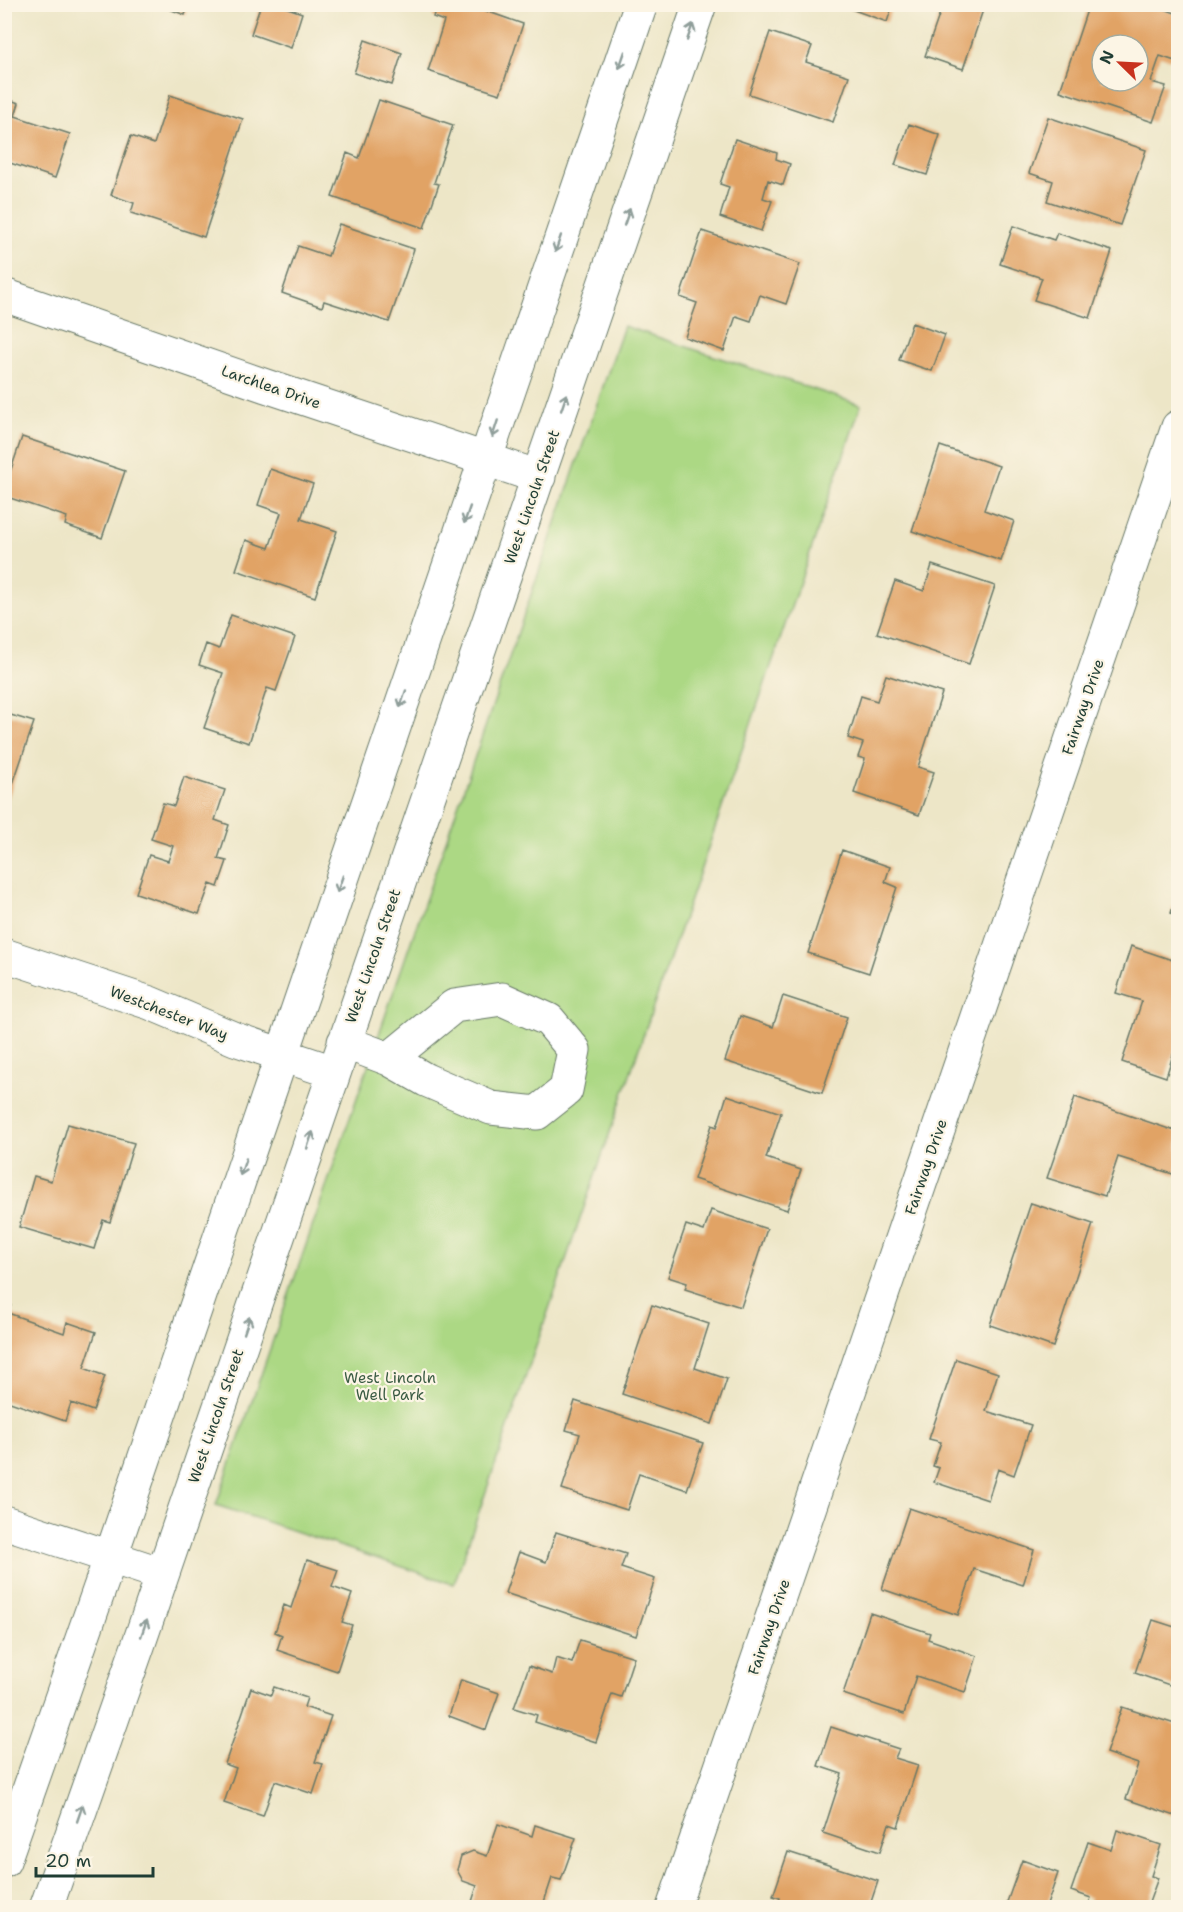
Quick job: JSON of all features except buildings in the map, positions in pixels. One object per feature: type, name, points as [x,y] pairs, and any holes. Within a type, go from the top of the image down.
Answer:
[{"type":"street","points":[[4,1861],[111,1556],[641,4]]},
{"type":"street","name":"West Lincoln Street","points":[[46,1908],[700,4]]},
{"type":"street","name":"Larchlea Drive","points":[[4,295],[539,477]]},
{"type":"street","name":"Fairway Drive","points":[[673,1908],[1179,427]]},
{"type":"street","name":"Westchester Way","points":[[4,955],[150,1003],[235,1039],[281,1055],[389,1059],[426,1080],[491,1107],[537,1113],[566,1090],[574,1050],[549,1020],[502,999],[454,1006],[389,1059]]},
{"type":"street","points":[[4,1522],[162,1574]]},
{"type":"green space","name":"West Lincoln Well Park","points":[[624,326],[861,405],[454,1584],[216,1505]]}]
